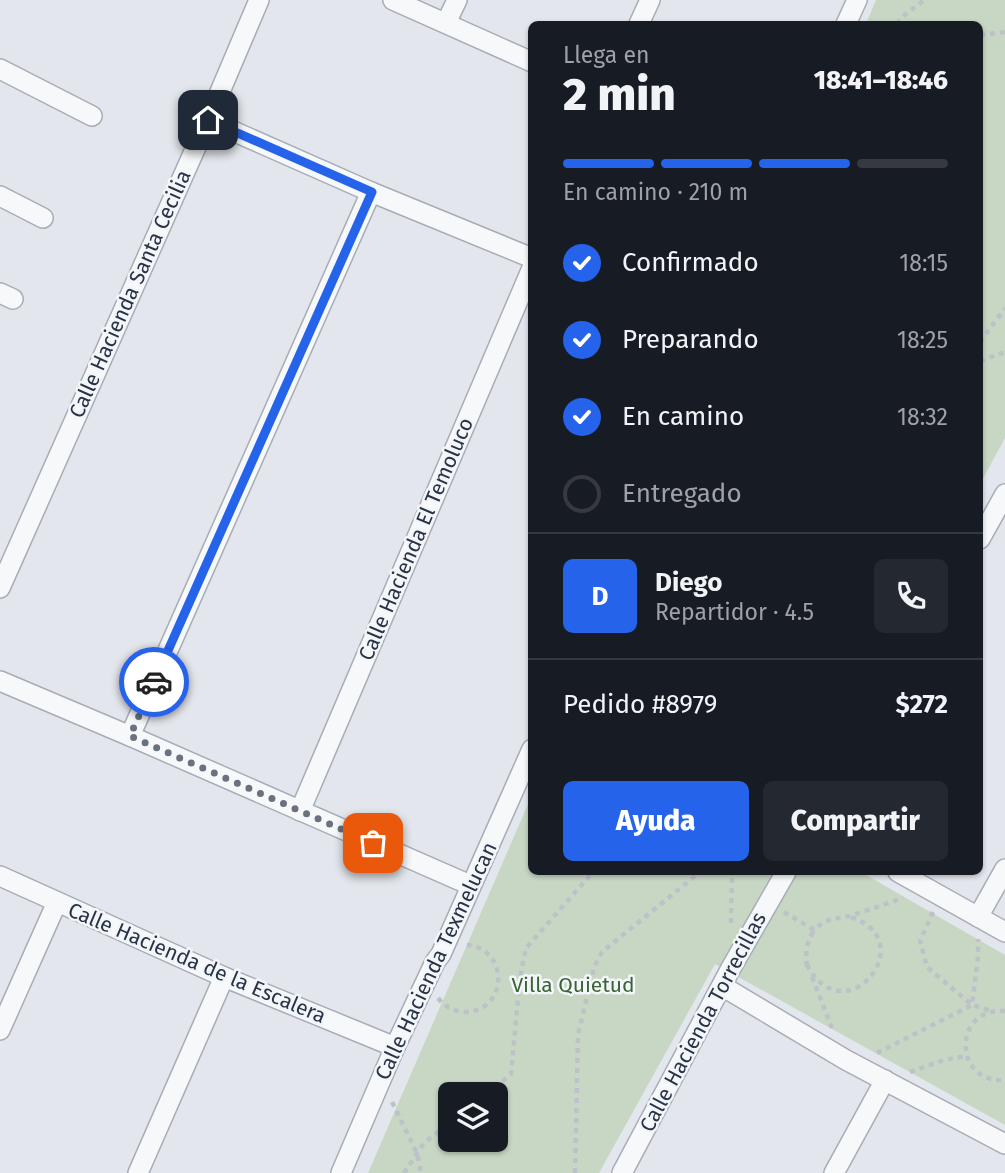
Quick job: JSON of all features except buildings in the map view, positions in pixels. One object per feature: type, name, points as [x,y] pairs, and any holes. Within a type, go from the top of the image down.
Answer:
[{"type":"street","name":"Calle Hacienda Santa Cecilia","points":[[0,588],[259,0]]},
{"type":"street","points":[[393,0],[528,60]]},
{"type":"street","points":[[446,23],[457,0]]},
{"type":"street","points":[[640,21],[650,0]]},
{"type":"street","points":[[847,21],[856,0]]},
{"type":"street","points":[[0,69],[92,116]]},
{"type":"street","points":[[208,120],[528,256]]},
{"type":"street","points":[[130,736],[372,192]]},
{"type":"street","points":[[0,196],[43,218]]},
{"type":"street","name":"Calle Hacienda El Temoluco","points":[[300,811],[528,277]]},
{"type":"street","points":[[983,535],[1005,495]]},
{"type":"street","points":[[0,681],[470,885]]},
{"type":"street","name":"Calle Hacienda Texmelucan","points":[[341,1173],[395,1047],[441,954],[528,758]]},
{"type":"street","points":[[978,917],[1005,869]]},
{"type":"street","name":"Calle Hacienda Torrecillas","points":[[622,1173],[784,875]]},
{"type":"street","points":[[903,875],[1005,932]]},
{"type":"street","name":"Calle Hacienda de la Escalera","points":[[0,876],[224,977],[395,1047]]},
{"type":"street","points":[[0,1030],[57,902]]},
{"type":"street","points":[[138,1173],[224,977]]},
{"type":"street","points":[[722,986],[850,1062],[1005,1144]]},
{"type":"street","points":[[834,1173],[885,1080]]},
{"type":"path","points":[[900,21],[924,0]]},
{"type":"path","points":[[983,35],[1005,32]]},
{"type":"path","points":[[983,338],[1005,308]]},
{"type":"path","points":[[983,360],[1005,352]]},
{"type":"path","points":[[501,1082],[511,1074],[520,978],[526,948],[590,875]]},
{"type":"path","points":[[575,1173],[578,1035],[594,967],[602,952],[696,875]]},
{"type":"path","points":[[731,927],[732,875]]},
{"type":"path","points":[[929,889],[823,922],[808,940],[807,965],[850,1062],[972,1005]]},
{"type":"path","points":[[768,903],[814,930]]},
{"type":"path","points":[[807,965],[822,985],[845,991],[858,988],[876,972],[880,961],[880,948],[876,937],[869,927],[846,916]]},
{"type":"path","points":[[972,1005],[978,957],[978,917]]},
{"type":"path","points":[[927,928],[920,941],[927,967],[972,1005],[991,1012]]},
{"type":"path","points":[[432,972],[431,983],[435,994],[451,1009],[462,1012],[483,1007],[492,999],[497,989],[497,967],[483,950],[461,944],[450,947],[441,954]]},
{"type":"path","points":[[1005,1011],[981,1016],[972,1024],[965,1045],[966,1056],[979,1074],[989,1079],[1005,1080]]},
{"type":"path","points":[[885,1080],[944,1060],[966,1056]]},
{"type":"path","points":[[381,1080],[417,1153],[421,1173]]},
{"type":"path","points":[[404,1173],[424,1143],[438,1132]]},
{"type":"green space","points":[[876,0],[1005,0],[1005,438],[983,478],[983,21],[867,21]]},
{"type":"green space","name":"Villa Quietud","points":[[528,804],[528,875],[866,875],[1005,955],[1005,1125],[715,964],[599,1173],[368,1173]]},
{"type":"way so far","points":[[154,682],[130,736],[373,843]]},
{"type":"route","points":[[154,682],[372,192],[208,120]]}]
